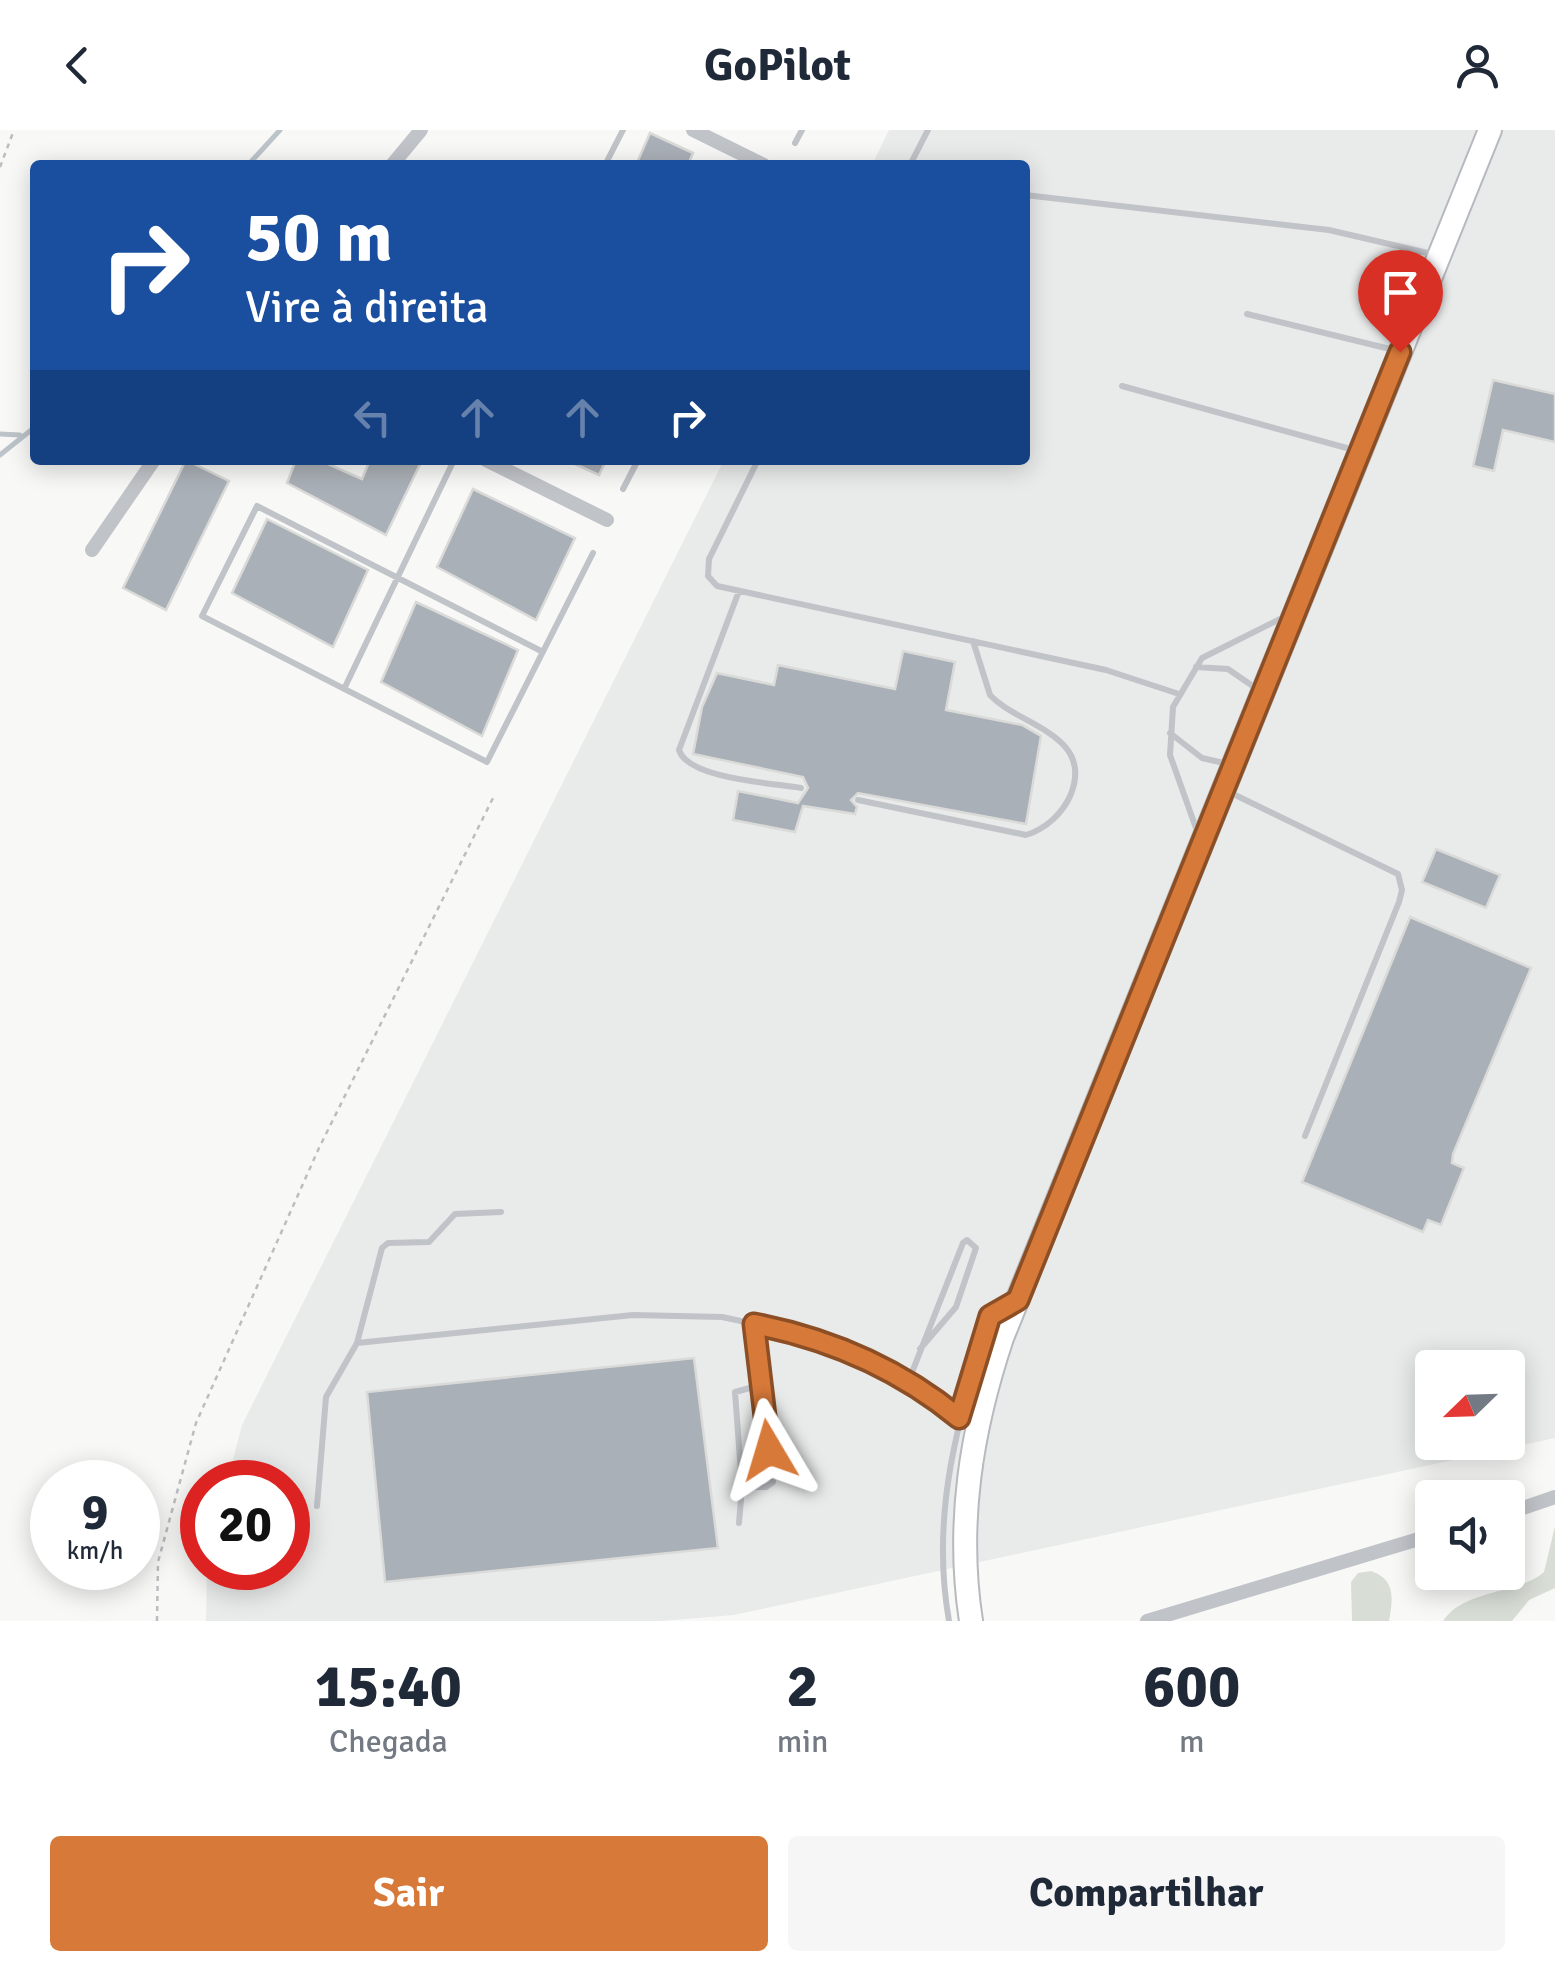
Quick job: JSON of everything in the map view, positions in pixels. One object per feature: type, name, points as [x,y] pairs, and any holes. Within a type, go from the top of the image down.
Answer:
[{"type":"main road","points":[[970,1621],[963,1547],[967,1423],[1490,130]]},
{"type":"street","points":[[396,160],[421,130]]},
{"type":"street","points":[[692,130],[754,160]]},
{"type":"street","points":[[92,550],[125,508],[151,465]]},
{"type":"street","points":[[496,465],[607,520]]},
{"type":"street","points":[[1525,1507],[1555,1497]]},
{"type":"street","points":[[1147,1621],[1415,1541]]},
{"type":"lane","points":[[608,160],[623,130]]},
{"type":"lane","points":[[795,143],[802,130]]},
{"type":"lane","points":[[913,160],[928,130]]},
{"type":"lane","points":[[1030,196],[1330,230],[1438,255]]},
{"type":"lane","points":[[1247,314],[1400,352]]},
{"type":"lane","points":[[1122,386],[1360,451]]},
{"type":"lane","points":[[344,689],[452,465]]},
{"type":"lane","points":[[623,489],[635,465]]},
{"type":"lane","points":[[756,465],[709,559],[710,582],[1106,670],[1180,694]]},
{"type":"lane","points":[[543,652],[257,506],[202,616],[488,762],[543,652],[592,553]]},
{"type":"lane","points":[[738,591],[679,750],[682,758],[699,770],[801,788]]},
{"type":"lane","points":[[1202,842],[1170,755],[1169,732],[1180,694],[1202,658],[1294,613]]},
{"type":"lane","points":[[858,800],[1026,835],[1056,818],[1076,780],[1072,759],[1058,736],[990,695],[973,641]]},
{"type":"lane","points":[[1194,667],[1228,669],[1262,693]]},
{"type":"lane","points":[[1169,732],[1202,758],[1234,764]]},
{"type":"lane","points":[[1223,789],[1398,874],[1401,882],[1400,902],[1305,1136]]},
{"type":"lane","points":[[317,1506],[326,1397],[357,1342],[382,1248],[388,1243],[430,1242],[454,1214],[501,1212]]},
{"type":"lane","points":[[909,1380],[920,1349],[963,1243],[967,1240],[976,1248],[956,1307],[920,1349]]},
{"type":"lane","points":[[357,1342],[633,1315],[707,1316],[815,1337],[909,1380],[967,1423],[942,1509],[949,1621]]},
{"type":"lane","points":[[742,1487],[766,1488],[773,1482],[754,1324]]},
{"type":"lane","points":[[738,1523],[742,1487],[735,1392],[761,1385]]},
{"type":"path","points":[[0,167],[14,130]]},
{"type":"path","points":[[156,1621],[158,1562],[196,1423],[319,1148],[493,798]]},
{"type":"shaded area","points":[[889,130],[1555,130],[1555,1438],[1525,1444],[1525,1350],[1415,1350],[1415,1460],[1453,1460],[734,1615],[661,1621],[206,1621],[207,1590],[310,1590],[310,1460],[233,1460],[242,1425],[722,465],[1030,465],[1030,160],[874,160]]},
{"type":"shaded area","points":[[1555,1526],[1555,1588],[1529,1600],[1512,1621],[1443,1621],[1477,1597],[1502,1590],[1525,1590],[1525,1583],[1544,1572]]},
{"type":"shaded area","points":[[1371,1571],[1389,1585],[1389,1621],[1352,1621],[1351,1582],[1358,1573]]},
{"type":"building","points":[[650,133],[693,153],[690,160],[638,160]]},
{"type":"building","points":[[1493,380],[1555,394],[1555,442],[1503,430],[1494,471],[1473,466]]},
{"type":"building","points":[[184,465],[196,465],[229,481],[166,610],[123,588]]},
{"type":"building","points":[[294,465],[330,465],[362,479],[368,465],[420,465],[386,535],[287,483]]},
{"type":"building","points":[[577,465],[604,465],[599,475]]},
{"type":"building","points":[[473,489],[575,538],[536,620],[437,567]]},
{"type":"building","points":[[267,519],[368,570],[333,647],[232,593]]},
{"type":"building","points":[[416,602],[518,650],[482,736],[381,682]]},
{"type":"building","points":[[903,651],[955,662],[946,710],[1022,725],[1041,736],[1026,824],[858,793],[851,800],[857,807],[855,814],[803,806],[795,832],[733,820],[738,791],[798,803],[808,788],[803,777],[693,754],[702,707],[717,673],[774,685],[778,665],[895,689]]},
{"type":"building","points":[[1436,849],[1500,875],[1486,908],[1422,882]]},
{"type":"building","points":[[1410,917],[1531,968],[1453,1154],[1452,1163],[1464,1168],[1441,1225],[1428,1220],[1423,1232],[1302,1182]]},
{"type":"building","points":[[694,1358],[718,1548],[385,1582],[367,1392]]},
{"type":"waterway","points":[[253,160],[280,130]]},
{"type":"waterway","points":[[0,455],[30,431]]},
{"type":"waterway","points":[[0,434],[20,435]]},
{"type":"route","points":[[769,1450],[754,1324],[815,1337],[871,1362],[909,1380],[959,1418],[990,1316],[1018,1300],[1400,352]]}]
